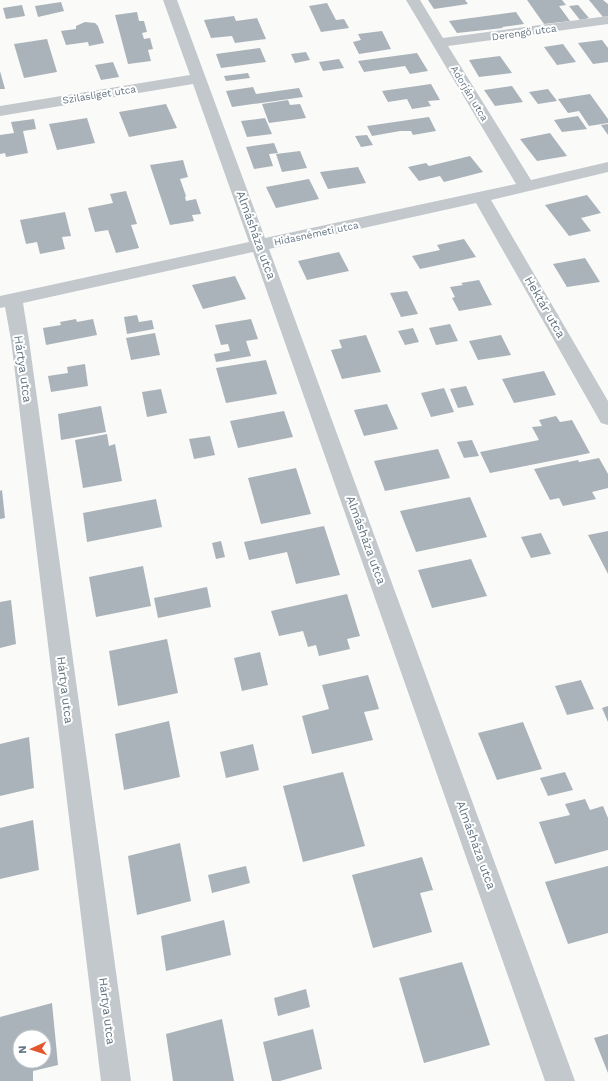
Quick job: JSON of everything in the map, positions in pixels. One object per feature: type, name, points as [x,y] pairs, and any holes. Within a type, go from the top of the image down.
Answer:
[{"type":"street","name":"Almásháza utca","points":[[170,0],[258,245],[274,284],[560,1081]]},
{"type":"street","name":"Adorján utca","points":[[413,0],[526,186]]},
{"type":"street","name":"Derengő utca","points":[[440,43],[608,20]]},
{"type":"street","name":"Szilasliget utca","points":[[0,111],[199,78]]},
{"type":"street","name":"Hidasnémeti utca","points":[[6,300],[481,197],[608,167]]},
{"type":"street","name":"Hektár utca","points":[[481,197],[608,418]]},
{"type":"street","name":"Hártya utca","points":[[6,300],[20,340],[116,1081]]},
{"type":"building","points":[[428,0],[465,0],[468,4],[434,9]]},
{"type":"building","points":[[527,0],[562,0],[566,5],[559,6],[570,21],[544,24]]},
{"type":"building","points":[[589,0],[603,0],[608,4],[608,16],[603,17]]},
{"type":"building","points":[[61,2],[64,11],[38,17],[35,6]]},
{"type":"building","points":[[327,3],[336,20],[344,19],[349,28],[321,32],[309,6]]},
{"type":"building","points":[[22,5],[25,16],[6,19],[3,8]]},
{"type":"building","points":[[578,5],[589,18],[580,20],[569,6]]},
{"type":"building","points":[[137,12],[139,21],[144,21],[147,32],[142,33],[144,39],[150,38],[153,49],[148,50],[151,61],[128,64],[115,15]]},
{"type":"building","points":[[516,12],[524,24],[457,33],[449,21]]},
{"type":"building","points":[[234,16],[236,21],[257,18],[266,39],[235,43],[232,36],[211,38],[204,20]]},
{"type":"building","points":[[85,22],[95,23],[98,26],[104,43],[89,46],[88,42],[66,45],[61,31],[76,29],[76,26]]},
{"type":"building","points":[[382,31],[391,49],[359,54],[353,42],[361,40],[358,34]]},
{"type":"building","points":[[47,39],[57,72],[24,78],[14,44]]},
{"type":"building","points":[[602,40],[608,48],[608,62],[593,64],[578,43]]},
{"type":"building","points":[[563,44],[576,62],[557,65],[544,47]]},
{"type":"building","points":[[260,48],[266,62],[221,68],[216,54]]},
{"type":"building","points":[[306,52],[310,60],[295,63],[291,54]]},
{"type":"building","points":[[417,53],[428,71],[410,74],[405,66],[364,72],[358,61]]},
{"type":"building","points":[[500,56],[512,73],[479,77],[469,60]]},
{"type":"building","points":[[339,59],[344,68],[323,71],[319,62]]},
{"type":"building","points":[[113,62],[119,77],[101,80],[95,65]]},
{"type":"building","points":[[0,71],[5,89],[0,89]]},
{"type":"building","points":[[248,73],[250,78],[226,81],[224,76]]},
{"type":"building","points":[[431,84],[440,100],[428,101],[431,106],[412,109],[407,99],[388,102],[382,91]]},
{"type":"building","points":[[512,86],[523,102],[495,106],[484,90]]},
{"type":"building","points":[[253,87],[256,94],[299,88],[303,97],[232,107],[226,91]]},
{"type":"building","points":[[548,89],[557,101],[538,104],[529,92]]},
{"type":"building","points":[[590,94],[608,119],[608,123],[589,126],[579,111],[568,113],[558,99]]},
{"type":"building","points":[[288,100],[290,105],[300,104],[306,118],[269,123],[262,104]]},
{"type":"building","points":[[166,104],[177,128],[129,137],[119,112]]},
{"type":"building","points":[[578,116],[587,129],[562,132],[554,120]]},
{"type":"building","points":[[429,117],[436,131],[413,135],[411,131],[400,131],[372,136],[367,126]]},
{"type":"building","points":[[87,118],[95,143],[57,150],[49,124]]},
{"type":"building","points":[[265,118],[272,134],[247,137],[241,121]]},
{"type":"building","points":[[34,119],[36,129],[23,131],[28,153],[6,157],[5,153],[0,154],[0,135],[14,133],[11,122]]},
{"type":"building","points":[[608,124],[608,135],[601,125]]},
{"type":"building","points":[[550,133],[567,156],[537,161],[520,139]]},
{"type":"building","points":[[367,135],[373,145],[361,147],[355,136]]},
{"type":"building","points":[[274,143],[278,153],[269,154],[273,166],[254,169],[246,147]]},
{"type":"building","points":[[300,151],[307,168],[282,172],[276,154]]},
{"type":"building","points":[[470,156],[483,172],[444,182],[440,176],[419,181],[408,167],[426,163],[429,166]]},
{"type":"building","points":[[183,160],[188,177],[180,179],[186,196],[186,201],[196,199],[201,214],[192,215],[194,221],[170,225],[150,165]]},
{"type":"building","points":[[358,167],[366,183],[328,189],[320,172]]},
{"type":"building","points":[[309,179],[319,199],[276,208],[266,187]]},
{"type":"building","points":[[126,191],[137,224],[131,225],[139,248],[116,253],[108,230],[95,232],[88,208],[113,203],[110,194]]},
{"type":"building","points":[[587,195],[601,213],[581,218],[591,231],[569,236],[545,205]]},
{"type":"building","points":[[65,212],[71,236],[62,237],[65,249],[40,254],[37,242],[26,244],[20,220]]},
{"type":"building","points":[[464,239],[476,257],[420,269],[412,256],[440,250],[437,245]]},
{"type":"building","points":[[339,252],[349,271],[307,280],[298,261]]},
{"type":"building","points":[[585,258],[600,282],[567,287],[553,264]]},
{"type":"building","points":[[235,276],[246,299],[203,309],[192,285]]},
{"type":"building","points":[[479,280],[492,305],[459,311],[452,298],[455,297],[450,287],[463,285],[461,283]]},
{"type":"building","points":[[407,291],[418,314],[401,317],[390,293]]},
{"type":"building","points":[[137,315],[139,322],[152,320],[154,329],[127,334],[124,317]]},
{"type":"building","points":[[76,319],[77,322],[93,319],[97,335],[46,345],[43,328],[61,325],[60,322]]},
{"type":"building","points":[[251,319],[258,339],[246,341],[251,356],[216,362],[214,354],[230,351],[228,344],[221,345],[215,325]]},
{"type":"building","points":[[450,324],[458,341],[436,345],[429,328]]},
{"type":"building","points":[[413,328],[419,342],[405,345],[398,331]]},
{"type":"building","points":[[155,333],[160,355],[131,360],[126,338]]},
{"type":"building","points":[[366,335],[381,372],[342,379],[331,350],[342,348],[339,340]]},
{"type":"building","points":[[501,335],[511,355],[478,360],[469,341]]},
{"type":"building","points":[[266,360],[277,394],[226,403],[216,368]]},
{"type":"building","points":[[85,364],[88,386],[51,392],[48,376],[68,373],[67,367]]},
{"type":"building","points":[[544,371],[556,395],[514,403],[502,379]]},
{"type":"building","points":[[466,386],[474,405],[458,408],[450,389]]},
{"type":"building","points":[[444,388],[454,412],[431,417],[421,393]]},
{"type":"building","points":[[161,389],[167,413],[147,417],[142,392]]},
{"type":"building","points":[[387,404],[398,429],[364,436],[354,410]]},
{"type":"building","points":[[101,406],[106,432],[61,440],[58,414]]},
{"type":"building","points":[[284,411],[293,437],[238,448],[230,421]]},
{"type":"building","points":[[556,416],[560,422],[572,420],[590,453],[490,473],[480,452],[539,440],[532,427],[542,426],[539,420]]},
{"type":"building","points":[[107,434],[109,446],[115,444],[122,481],[83,488],[75,440]]},
{"type":"building","points":[[210,436],[215,455],[194,459],[189,439]]},
{"type":"building","points":[[472,440],[479,456],[464,458],[457,442]]},
{"type":"building","points":[[438,449],[450,478],[385,491],[374,461]]},
{"type":"building","points":[[599,458],[608,474],[608,488],[592,492],[596,499],[563,506],[559,498],[550,500],[534,469],[578,460],[579,462]]},
{"type":"building","points":[[296,468],[311,514],[261,524],[248,478]]},
{"type":"building","points":[[2,490],[5,518],[0,519],[0,491]]},
{"type":"building","points":[[470,497],[487,537],[416,552],[400,511]]},
{"type":"building","points":[[156,499],[162,527],[87,542],[83,513]]},
{"type":"building","points":[[324,526],[340,575],[296,584],[287,552],[249,560],[244,542]]},
{"type":"building","points":[[608,531],[608,574],[588,535]]},
{"type":"building","points":[[541,533],[551,554],[531,558],[521,537]]},
{"type":"building","points":[[221,541],[225,557],[216,559],[212,543]]},
{"type":"building","points":[[471,559],[487,596],[432,608],[418,570]]},
{"type":"building","points":[[143,566],[151,606],[96,617],[89,577]]},
{"type":"building","points":[[207,587],[211,607],[158,618],[154,598]]},
{"type":"building","points":[[347,594],[360,636],[347,639],[350,649],[319,656],[316,645],[308,647],[303,631],[279,636],[271,611]]},
{"type":"building","points":[[11,600],[16,644],[0,648],[0,602]]},
{"type":"building","points":[[167,639],[178,693],[118,706],[109,651]]},
{"type":"building","points":[[260,652],[268,685],[242,691],[234,658]]},
{"type":"building","points":[[368,675],[379,709],[364,712],[373,740],[312,754],[302,716],[329,709],[322,685]]},
{"type":"building","points":[[581,680],[594,709],[567,715],[555,686]]},
{"type":"building","points":[[608,706],[608,722],[602,708]]},
{"type":"building","points":[[169,721],[180,777],[124,790],[115,734]]},
{"type":"building","points":[[523,722],[542,769],[497,780],[478,733]]},
{"type":"building","points":[[29,737],[34,788],[0,796],[0,744]]},
{"type":"building","points":[[253,744],[259,770],[226,778],[220,752]]},
{"type":"building","points":[[343,772],[365,846],[303,862],[283,786]]},
{"type":"building","points":[[565,772],[573,790],[548,796],[540,778]]},
{"type":"building","points":[[585,799],[590,810],[603,806],[608,818],[608,850],[555,864],[539,822],[570,815],[565,804]]},
{"type":"building","points":[[33,820],[39,870],[0,879],[0,828]]},
{"type":"building","points":[[180,843],[191,901],[137,915],[128,856]]},
{"type":"building","points":[[422,857],[433,890],[420,893],[432,932],[373,948],[352,875]]},
{"type":"building","points":[[246,866],[250,883],[212,893],[208,875]]},
{"type":"building","points":[[608,866],[608,933],[568,944],[545,882]]},
{"type":"building","points":[[224,920],[231,955],[166,971],[161,936]]},
{"type":"building","points":[[462,962],[490,1045],[424,1063],[399,978]]},
{"type":"building","points":[[306,989],[310,1007],[278,1016],[274,998]]},
{"type":"building","points":[[52,1003],[58,1065],[52,1066],[52,1029],[12,1029],[12,1069],[41,1069],[33,1071],[33,1081],[0,1081],[0,1017]]},
{"type":"building","points":[[222,1019],[234,1081],[173,1081],[166,1034]]},
{"type":"building","points":[[313,1029],[322,1069],[280,1081],[272,1081],[263,1042]]},
{"type":"building","points":[[608,1034],[608,1073],[594,1038]]}]
